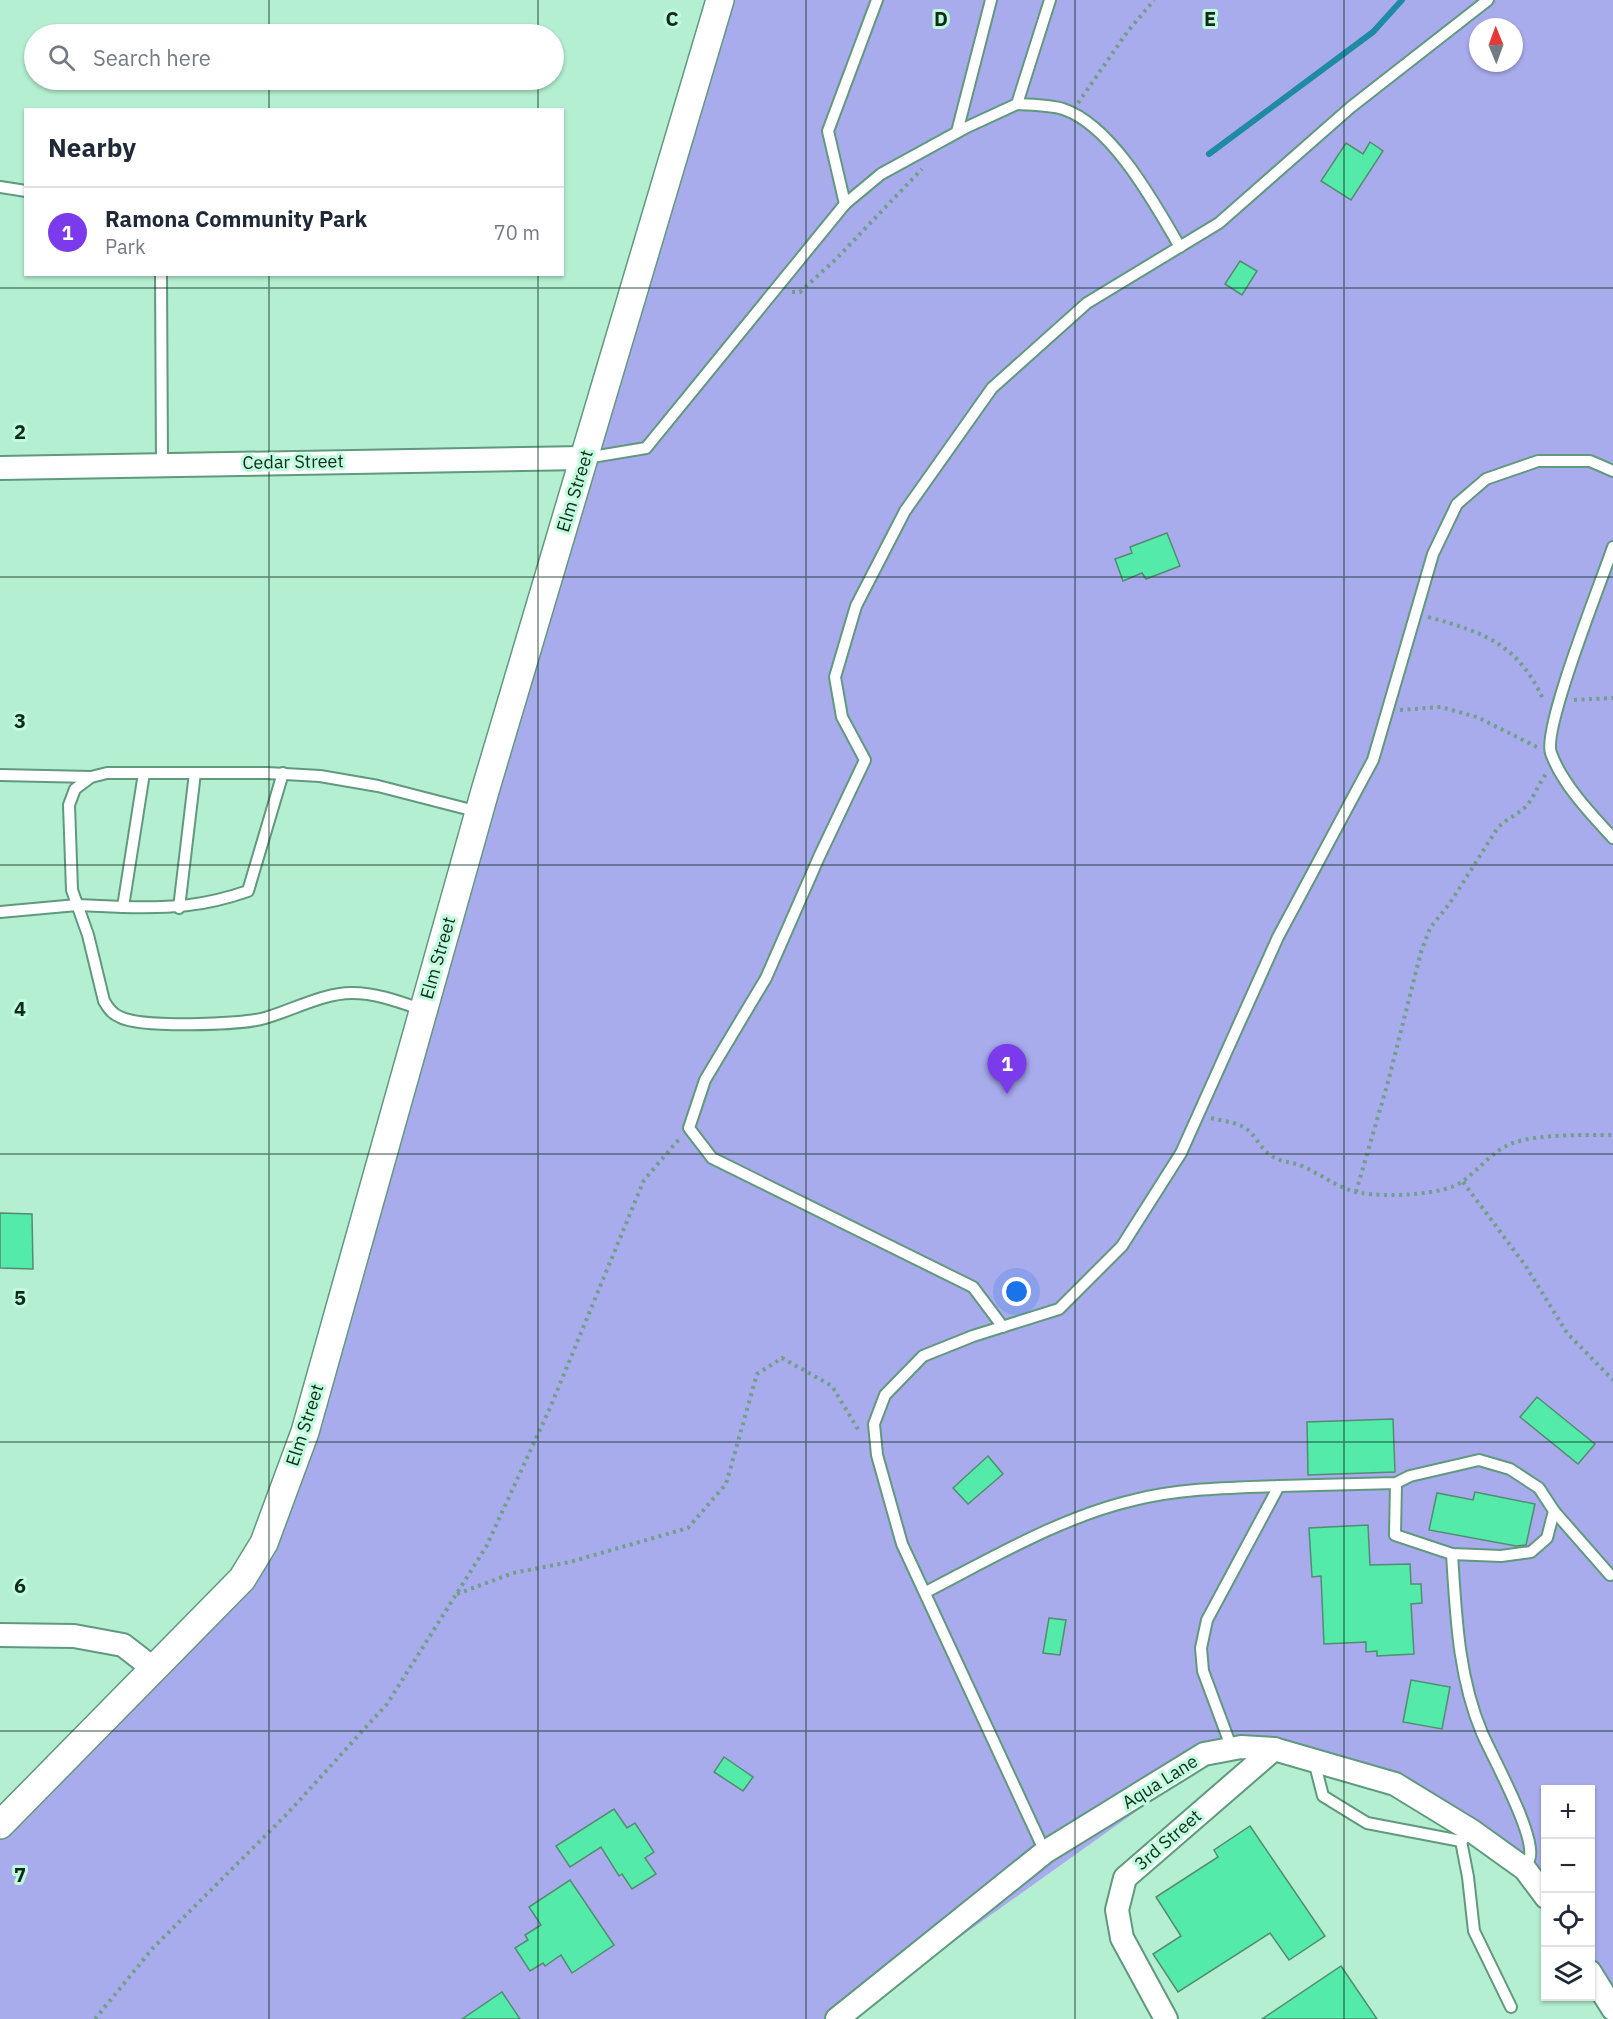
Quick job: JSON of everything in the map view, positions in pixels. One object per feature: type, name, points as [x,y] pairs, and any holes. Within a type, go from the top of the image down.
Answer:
[{"type":"street","name":"Elm Street","points":[[0,1825],[242,1579],[264,1543],[305,1432],[479,812],[720,0]]},
{"type":"street","name":"Cedar Street","points":[[0,468],[585,458]]},
{"type":"street","points":[[0,1635],[74,1636],[123,1645],[154,1669]]},
{"type":"street","name":"Aqua Lane","points":[[837,2019],[1045,1852],[1204,1754],[1241,1747],[1274,1749],[1395,1784],[1466,1836],[1525,1869],[1543,1893]]},
{"type":"street","name":"3rd Street","points":[[1166,2019],[1122,1938],[1117,1910],[1125,1878],[1274,1749]]},
{"type":"street","points":[[1595,1980],[1613,2009]]},
{"type":"lane","points":[[845,204],[828,130],[877,0]]},
{"type":"lane","points":[[957,132],[991,0]]},
{"type":"lane","points":[[1017,104],[1050,0]]},
{"type":"lane","points":[[1003,1327],[973,1287],[712,1158],[689,1128],[705,1080],[766,978],[865,760],[842,717],[835,677],[856,606],[905,511],[992,388],[1087,303],[1220,224],[1351,107],[1488,0]]},
{"type":"lane","points":[[585,458],[646,448],[845,204],[881,174],[957,132],[1017,104],[1063,109],[1103,134],[1148,192],[1180,247]]},
{"type":"lane","points":[[0,187],[24,191]]},
{"type":"lane","points":[[161,276],[162,465]]},
{"type":"lane","points":[[1045,1852],[902,1544],[877,1455],[873,1424],[885,1395],[923,1356],[1059,1309],[1122,1246],[1181,1153],[1278,937],[1373,760],[1433,554],[1457,504],[1486,479],[1538,461],[1590,461],[1613,471]]},
{"type":"lane","points":[[1613,547],[1552,718],[1550,752],[1578,800],[1613,838]]},
{"type":"lane","points":[[0,776],[91,777],[107,773],[283,773],[320,776],[378,786],[479,812]]},
{"type":"lane","points":[[123,907],[144,773]]},
{"type":"lane","points":[[179,908],[195,773]]},
{"type":"lane","points":[[0,912],[77,905],[179,908],[225,899],[248,891],[283,773]]},
{"type":"lane","points":[[91,777],[75,789],[69,805],[72,890],[104,1001],[120,1018],[147,1023],[240,1022],[262,1019],[335,995],[352,993],[379,996],[424,1010]]},
{"type":"lane","points":[[926,1592],[1030,1539],[1132,1500],[1182,1490],[1396,1483],[1410,1476],[1479,1460],[1510,1469],[1539,1488],[1554,1511],[1610,1575]]},
{"type":"lane","points":[[1396,1483],[1395,1535],[1452,1554],[1501,1556],[1531,1552],[1547,1538],[1554,1511]]},
{"type":"lane","points":[[1232,1750],[1206,1683],[1201,1648],[1207,1620],[1279,1486]]},
{"type":"lane","points":[[1452,1554],[1460,1662],[1481,1731],[1514,1801],[1527,1837],[1530,1856],[1525,1869]]},
{"type":"lane","points":[[1313,1760],[1323,1796],[1367,1823],[1466,1836],[1474,1931],[1511,2007]]},
{"type":"path","points":[[1071,114],[1128,31],[1154,0]]},
{"type":"path","points":[[770,294],[800,292],[919,172],[944,140]]},
{"type":"path","points":[[1416,613],[1463,627],[1501,644],[1520,660],[1537,686],[1552,718]]},
{"type":"path","points":[[1558,702],[1613,698]]},
{"type":"path","points":[[1388,711],[1441,707],[1478,717],[1550,752]]},
{"type":"path","points":[[1356,1192],[1388,1082],[1421,952],[1430,928],[1450,903],[1497,829],[1505,820],[1519,813],[1529,803],[1540,782],[1557,762]]},
{"type":"path","points":[[1199,1115],[1239,1124],[1251,1132],[1267,1153],[1282,1162],[1302,1166],[1341,1188],[1356,1192],[1410,1194],[1451,1188],[1463,1182],[1500,1148],[1515,1142],[1586,1135],[1613,1136]]},
{"type":"path","points":[[95,2019],[153,1948],[286,1815],[387,1704],[486,1547],[550,1408],[644,1180],[689,1128]]},
{"type":"path","points":[[1463,1182],[1525,1265],[1568,1333],[1613,1380]]},
{"type":"path","points":[[456,1594],[513,1573],[570,1562],[688,1528],[726,1484],[757,1374],[782,1358],[831,1386],[861,1435],[875,1435]]},
{"type":"shaded area","points":[[719,0],[1613,0],[1613,2003],[1595,1974],[1595,1785],[1541,1785],[1541,1894],[1417,1795],[1265,1748],[1201,1765],[845,2019],[0,2019],[0,1828],[265,1543]]},
{"type":"building","points":[[1370,142],[1383,151],[1351,200],[1321,181],[1346,143],[1363,154]]},
{"type":"building","points":[[1240,261],[1257,271],[1242,295],[1225,284]]},
{"type":"building","points":[[1167,533],[1180,566],[1146,579],[1142,573],[1123,581],[1115,559],[1132,553],[1130,547]]},
{"type":"building","points":[[0,1213],[32,1214],[33,1269],[0,1268]]},
{"type":"building","points":[[1537,1397],[1595,1444],[1578,1464],[1520,1417]]},
{"type":"building","points":[[1393,1419],[1395,1472],[1308,1475],[1307,1422]]},
{"type":"building","points":[[988,1456],[1003,1474],[968,1504],[953,1488]]},
{"type":"building","points":[[1475,1492],[1535,1504],[1526,1545],[1516,1546],[1429,1530],[1437,1493],[1473,1500]]},
{"type":"building","points":[[1368,1525],[1370,1565],[1410,1564],[1411,1584],[1421,1584],[1422,1603],[1411,1604],[1414,1654],[1377,1656],[1377,1651],[1366,1652],[1366,1642],[1324,1644],[1321,1576],[1312,1577],[1309,1528]]},
{"type":"building","points":[[1049,1618],[1066,1620],[1060,1655],[1043,1653]]},
{"type":"building","points":[[1411,1680],[1450,1687],[1442,1729],[1403,1722]]},
{"type":"building","points":[[724,1757],[753,1777],[743,1791],[714,1772]]},
{"type":"building","points":[[614,1809],[627,1828],[635,1823],[654,1852],[645,1858],[656,1874],[632,1889],[622,1874],[619,1876],[601,1847],[570,1867],[556,1846]]},
{"type":"building","points":[[1250,1826],[1325,1936],[1289,1960],[1270,1933],[1178,1992],[1153,1954],[1181,1936],[1156,1897],[1218,1857],[1214,1850]]},
{"type":"building","points":[[570,1880],[614,1945],[572,1973],[561,1955],[545,1966],[543,1963],[530,1971],[515,1948],[528,1940],[525,1935],[541,1925],[529,1907]]},
{"type":"building","points":[[1341,1966],[1377,2019],[1262,2019]]},
{"type":"building","points":[[502,1992],[520,2019],[462,2019]]},
{"type":"waterway","points":[[1209,154],[1373,32],[1402,0]]},
{"type":"place","name":"Ramona Community Park","points":[[1007,1094]]}]
